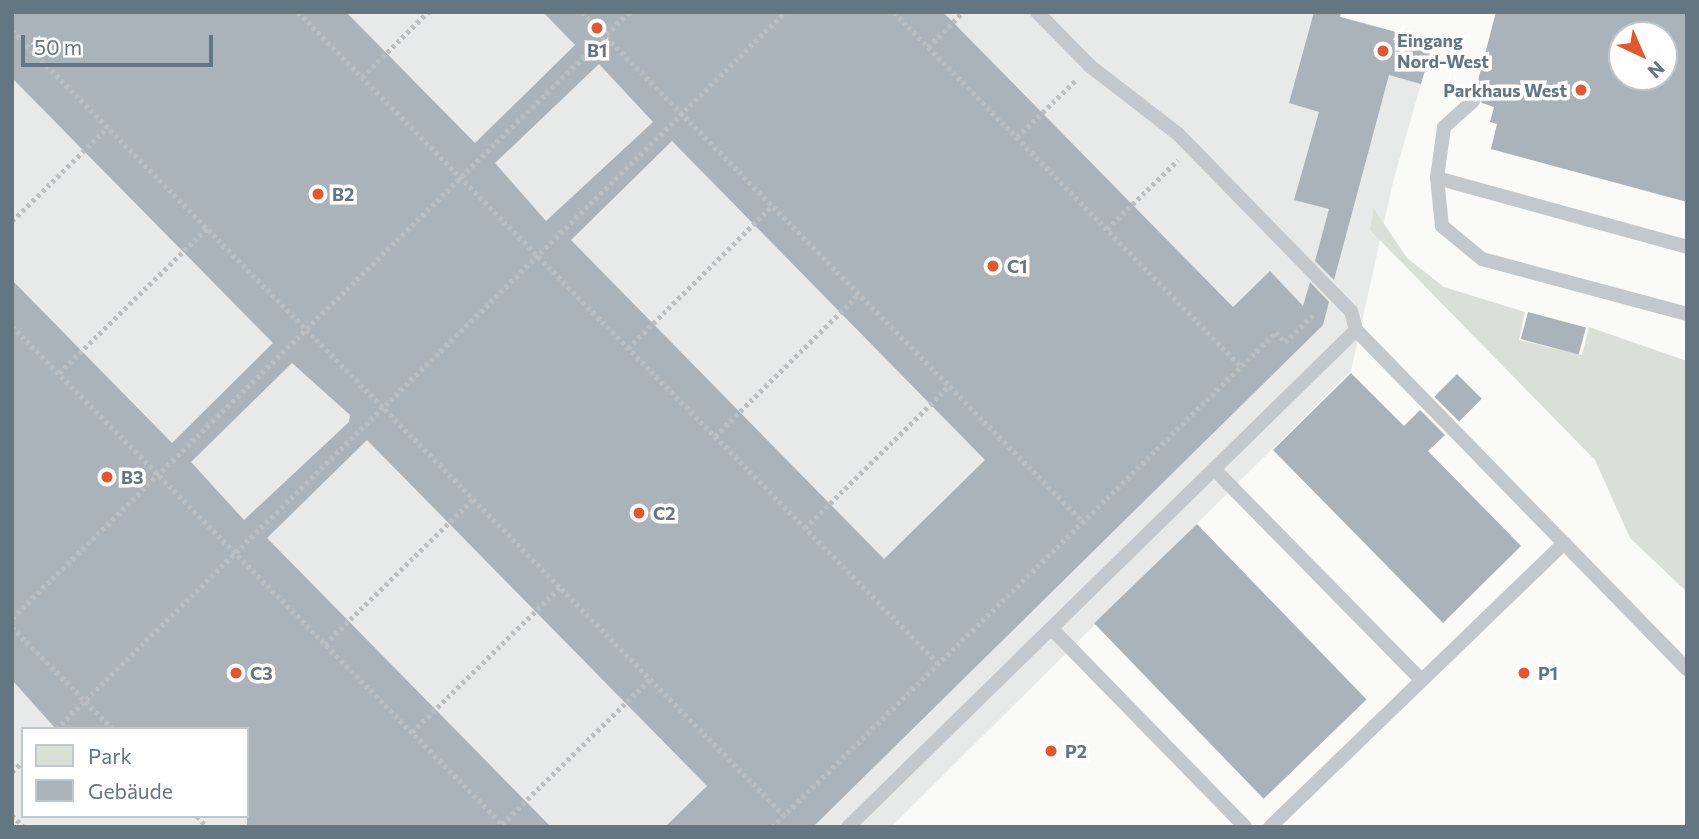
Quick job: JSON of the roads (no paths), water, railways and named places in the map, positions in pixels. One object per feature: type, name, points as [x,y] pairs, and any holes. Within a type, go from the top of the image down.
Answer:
[{"type":"lane","points":[[1037,12],[1090,66],[1191,147],[1351,311],[1356,330],[1687,669]]},
{"type":"lane","points":[[1473,101],[1444,127],[1437,178],[1442,226],[1482,259],[1687,314]]},
{"type":"lane","points":[[1437,178],[1687,247]]},
{"type":"lane","points":[[848,827],[1356,330]]},
{"type":"lane","points":[[1214,469],[1421,680]]},
{"type":"lane","points":[[1270,827],[1564,543]]},
{"type":"lane","points":[[1051,628],[1245,827]]},
{"type":"place","name":"B1","points":[[597,28]]},
{"type":"place","name":"Eingang Nord-West","points":[[1383,51]]},
{"type":"place","name":"Parkhaus West","points":[[1581,90]]},
{"type":"place","name":"B2","points":[[318,194]]},
{"type":"place","name":"C1","points":[[993,266]]},
{"type":"place","name":"B3","points":[[107,477]]},
{"type":"place","name":"C2","points":[[639,513]]},
{"type":"place","name":"C3","points":[[236,673]]},
{"type":"place","name":"P1","points":[[1524,673]]},
{"type":"place","name":"P2","points":[[1051,751]]}]
